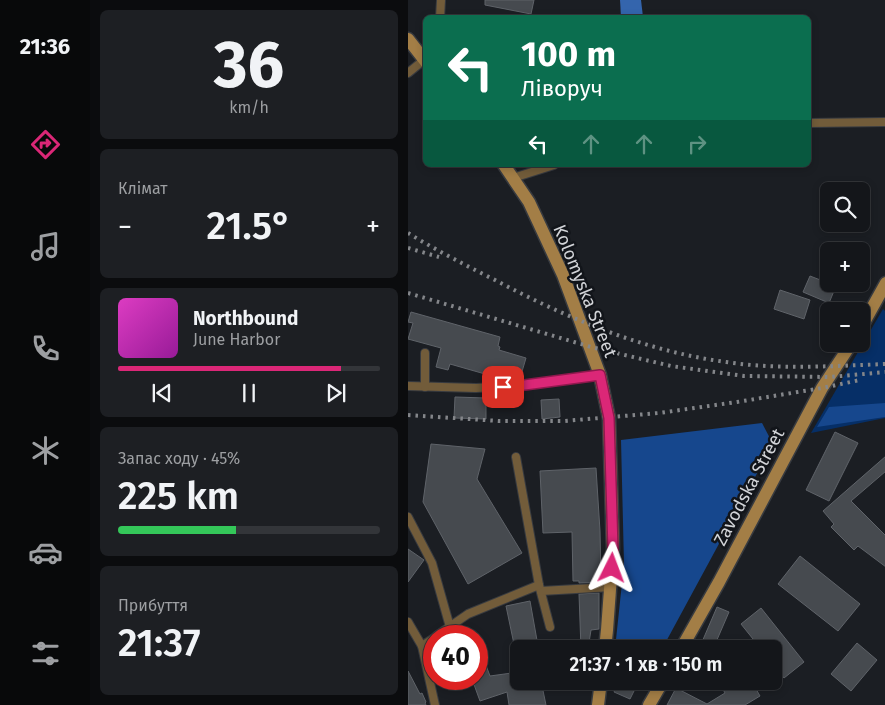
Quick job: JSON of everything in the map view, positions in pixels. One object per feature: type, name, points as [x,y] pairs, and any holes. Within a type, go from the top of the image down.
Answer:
[{"type":"street","points":[[408,39],[423,58]]},
{"type":"street","name":"Kolomyska Street","points":[[505,167],[529,202],[563,275],[600,375],[609,418],[613,549],[606,640]]},
{"type":"street","points":[[870,312],[886,283]]},
{"type":"street","name":"Zavodska Street","points":[[686,640],[822,388],[846,352]]},
{"type":"street","points":[[598,705],[600,690]]},
{"type":"street","points":[[649,705],[657,690]]},
{"type":"lane","points":[[440,15],[441,0]]},
{"type":"lane","points":[[408,72],[423,62]]},
{"type":"lane","points":[[811,123],[886,122]]},
{"type":"lane","points":[[513,178],[531,169]]},
{"type":"lane","points":[[425,387],[426,353]]},
{"type":"lane","points":[[408,386],[476,388],[517,386],[600,375]]},
{"type":"lane","points":[[516,457],[540,588],[550,627]]},
{"type":"lane","points":[[408,517],[432,563],[449,625]]},
{"type":"lane","points":[[453,625],[468,614],[540,588],[611,586]]},
{"type":"lane","points":[[408,622],[422,646],[435,705]]},
{"type":"shaded area","points":[[620,0],[641,0],[643,15],[621,15]]},
{"type":"shaded area","points":[[883,309],[886,312],[885,418],[811,433],[858,352],[870,352],[870,331]]},
{"type":"shaded area","points":[[885,403],[885,417],[817,427],[829,407]]},
{"type":"shaded area","points":[[762,423],[773,444],[667,640],[616,640],[624,564],[621,440]]},
{"type":"building","points":[[485,0],[534,0],[531,14],[485,5]]},
{"type":"building","points":[[810,276],[820,280],[820,292],[834,292],[829,302],[827,302],[803,292]]},
{"type":"building","points":[[780,290],[810,300],[804,319],[774,309]]},
{"type":"building","points":[[411,312],[500,337],[499,350],[526,358],[521,375],[494,367],[492,376],[450,364],[448,370],[436,367],[441,348],[408,339],[413,323],[408,322]]},
{"type":"building","points":[[455,397],[486,398],[486,419],[454,418]]},
{"type":"building","points":[[559,399],[560,417],[542,419],[541,400]]},
{"type":"building","points":[[835,432],[858,443],[829,501],[806,490]]},
{"type":"building","points":[[431,444],[485,449],[477,479],[522,553],[468,584],[423,502]]},
{"type":"building","points":[[886,456],[886,471],[851,501],[886,536],[886,567],[858,546],[854,550],[831,527],[834,524],[823,511]]},
{"type":"building","points":[[596,468],[601,580],[599,582],[579,583],[579,581],[573,581],[572,532],[543,533],[540,471]]},
{"type":"building","points":[[408,549],[424,560],[408,582]]},
{"type":"building","points":[[800,556],[860,604],[838,631],[778,584]]},
{"type":"building","points":[[599,593],[599,629],[591,630],[589,640],[581,640],[579,594]]},
{"type":"building","points":[[530,601],[537,640],[513,640],[506,606]]},
{"type":"building","points":[[717,607],[729,612],[717,640],[703,640]]},
{"type":"building","points":[[761,608],[804,662],[784,678],[782,676],[782,640],[754,640],[741,624]]},
{"type":"building","points":[[857,643],[877,660],[851,691],[831,674]]},
{"type":"building","points":[[408,671],[420,694],[422,693],[426,705],[408,705]]},
{"type":"building","points":[[488,671],[490,676],[510,673],[510,690],[543,690],[546,705],[509,705],[507,692],[480,701],[476,690],[488,690]]},
{"type":"building","points":[[615,690],[634,690],[630,699],[614,692]]},
{"type":"building","points":[[675,690],[680,690],[707,704],[725,693],[723,690],[757,690],[760,696],[745,705],[667,705]]},
{"type":"railway","points":[[408,233],[522,294],[578,320],[665,350],[726,362],[766,366],[806,367],[886,364]]},
{"type":"railway","points":[[408,248],[439,257]]},
{"type":"railway","points":[[408,293],[591,347],[671,366],[744,376],[830,377],[886,372]]},
{"type":"railway","points":[[408,415],[499,421],[564,421],[659,413],[737,402],[860,380]]},
{"type":"route","points":[[503,387],[600,375],[609,418],[612,568]]}]
